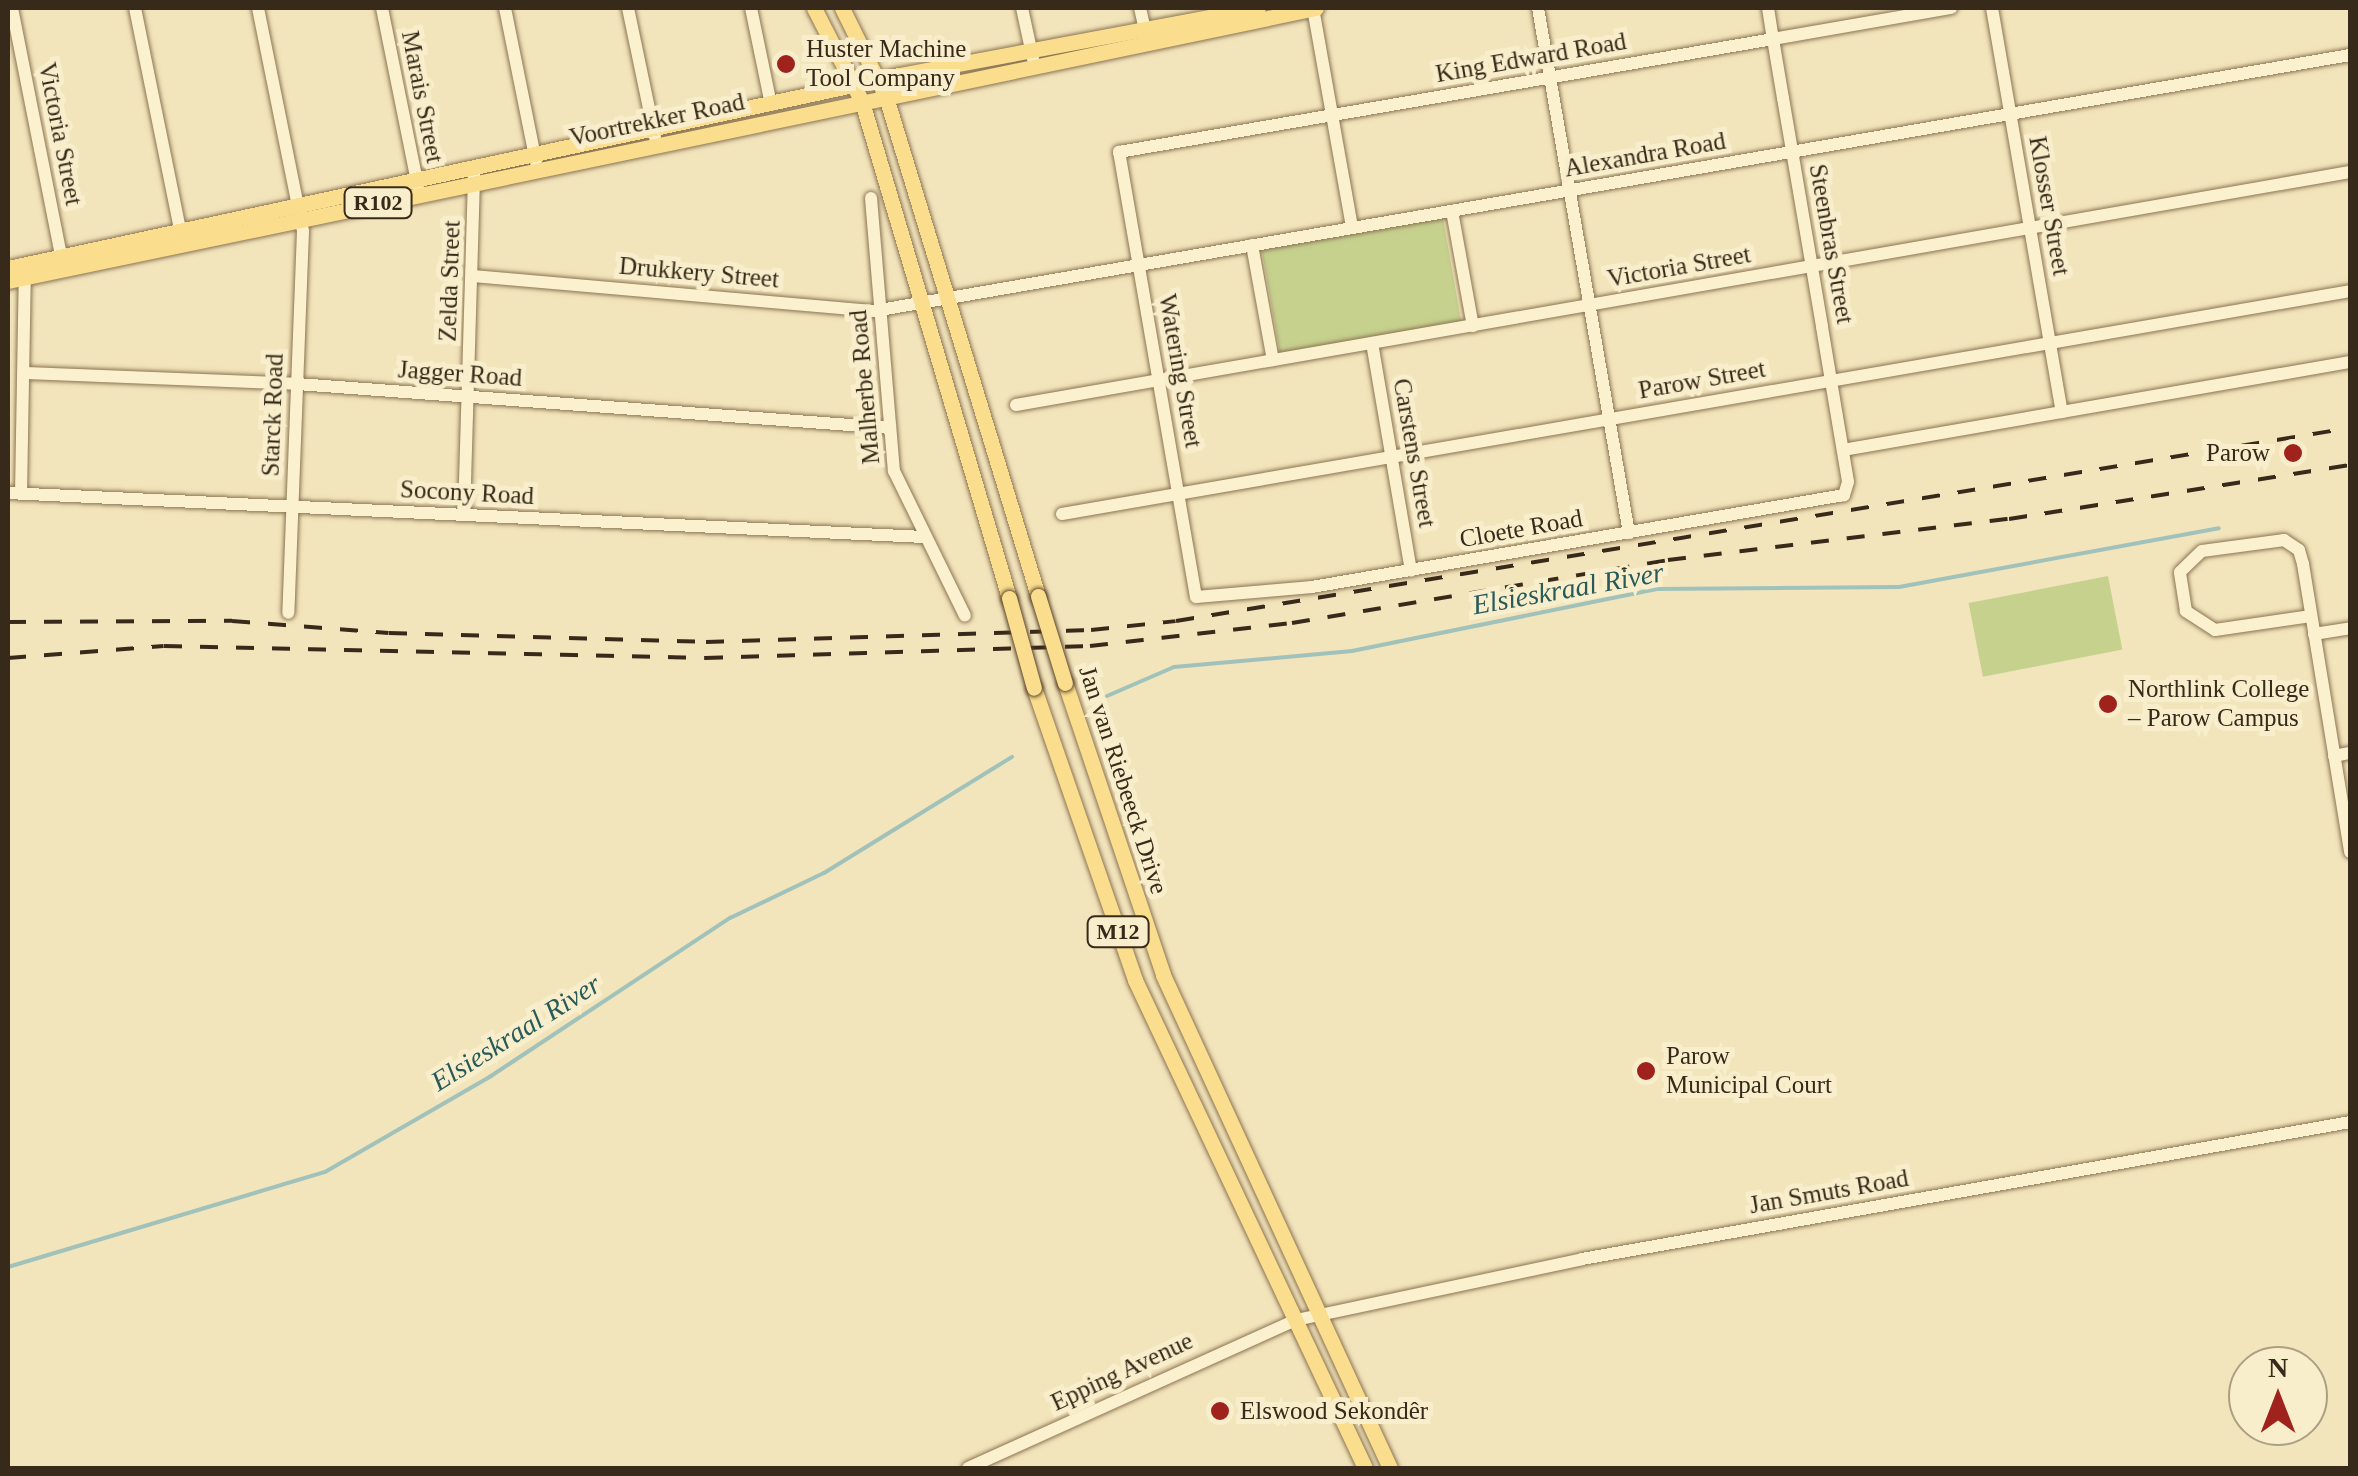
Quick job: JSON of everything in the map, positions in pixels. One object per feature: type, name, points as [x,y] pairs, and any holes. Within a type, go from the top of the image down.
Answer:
[{"type":"main road","name":"M12","points":[[814,8],[862,102],[1034,688],[1135,980],[1365,1468]]},
{"type":"main road","name":"M12","points":[[842,8],[878,80]]},
{"type":"main road","name":"Voortrekker Road","points":[[8,281],[19,270],[655,138],[970,80],[1033,61],[1259,11],[1314,8]]},
{"type":"main road","name":"Voortrekker Road","points":[[655,138],[878,80],[1033,61]]},
{"type":"main road","name":"Jan van Riebeeck Drive","points":[[878,80],[1065,683],[1163,975],[1390,1468]]},
{"type":"main road","points":[[900,146],[908,102],[970,80]]},
{"type":"street","name":"Victoria Street","points":[[12,8],[63,263]]},
{"type":"street","points":[[134,8],[182,238]]},
{"type":"street","name":"Starck Road","points":[[258,8],[300,213],[288,613]]},
{"type":"street","name":"Marais Street","points":[[382,8],[418,188]]},
{"type":"street","points":[[505,8],[536,164]]},
{"type":"street","points":[[628,8],[655,138]]},
{"type":"street","points":[[751,8],[771,105]]},
{"type":"street","points":[[1022,8],[1033,61]]},
{"type":"street","points":[[1140,8],[1146,36]]},
{"type":"street","points":[[1314,8],[1352,228]]},
{"type":"street","points":[[1538,8],[1629,533]]},
{"type":"street","name":"Steenbras Street","points":[[1768,8],[1848,488]]},
{"type":"street","name":"King Edward Road","points":[[1119,152],[1951,8]]},
{"type":"street","name":"Klosser Street","points":[[1992,8],[2062,412]]},
{"type":"street","name":"Alexandra Road","points":[[920,300],[2350,55]]},
{"type":"street","name":"Watering Street","points":[[1119,152],[1196,597]]},
{"type":"street","name":"Victoria Street","points":[[1016,405],[2350,172]]},
{"type":"street","name":"Zelda Street","points":[[464,515],[475,177]]},
{"type":"street","name":"Malherbe Road","points":[[872,198],[896,480],[965,616]]},
{"type":"street","points":[[1452,211],[1473,326]]},
{"type":"street","points":[[1252,246],[1273,360]]},
{"type":"street","points":[[14,494],[26,373],[19,270]]},
{"type":"street","name":"Drukkery Street","points":[[473,276],[882,309],[920,300]]},
{"type":"street","name":"Parow Street","points":[[1062,514],[2350,291]]},
{"type":"street","name":"Carstens Street","points":[[1372,343],[1411,571]]},
{"type":"street","points":[[1843,450],[2350,362]]},
{"type":"street","name":"Jagger Road","points":[[26,373],[297,384],[890,428]]},
{"type":"street","name":"Cloete Road","points":[[1196,597],[1411,571],[1840,497],[1848,488]]},
{"type":"street","name":"Socony Road","points":[[14,494],[924,536]]},
{"type":"street","points":[[2311,616],[2215,630],[2186,611],[2180,587],[2183,566],[2202,552],[2284,540],[2299,550],[2303,564],[2350,852]]},
{"type":"street","points":[[2314,634],[2350,628]]},
{"type":"street","points":[[2334,756],[2350,753]]},
{"type":"street","name":"Jan Smuts Road","points":[[1296,1320],[1582,1259],[2350,1122]]},
{"type":"street","name":"Epping Avenue","points":[[968,1468],[1296,1320]]},
{"type":"green space","points":[[1443,218],[1461,321],[1280,353],[1262,250]]},
{"type":"green space","points":[[2108,576],[2122,650],[1983,677],[1969,603]]},
{"type":"waterway","name":"Elsieskraal River","points":[[1107,696],[1174,667],[1352,651],[1657,589],[1899,587],[2219,528]]},
{"type":"waterway","name":"Elsieskraal River","points":[[8,1267],[325,1172],[491,1076],[730,918],[824,873],[1012,757]]},
{"type":"railway","points":[[8,622],[232,621],[389,633],[706,642],[1091,630],[1176,621],[2350,428]]},
{"type":"railway","points":[[8,658],[164,646],[705,658],[1090,646],[1292,623],[1668,560],[2009,519],[2350,465]]},
{"type":"place","name":"Huster Machine Tool Company","points":[[786,64]]},
{"type":"place","name":"Parow","points":[[2293,453]]},
{"type":"place","name":"Northlink College – Parow Campus","points":[[2108,704]]},
{"type":"place","name":"Parow Municipal Court","points":[[1646,1071]]},
{"type":"place","name":"Elswood Sekondêr","points":[[1220,1411]]}]
